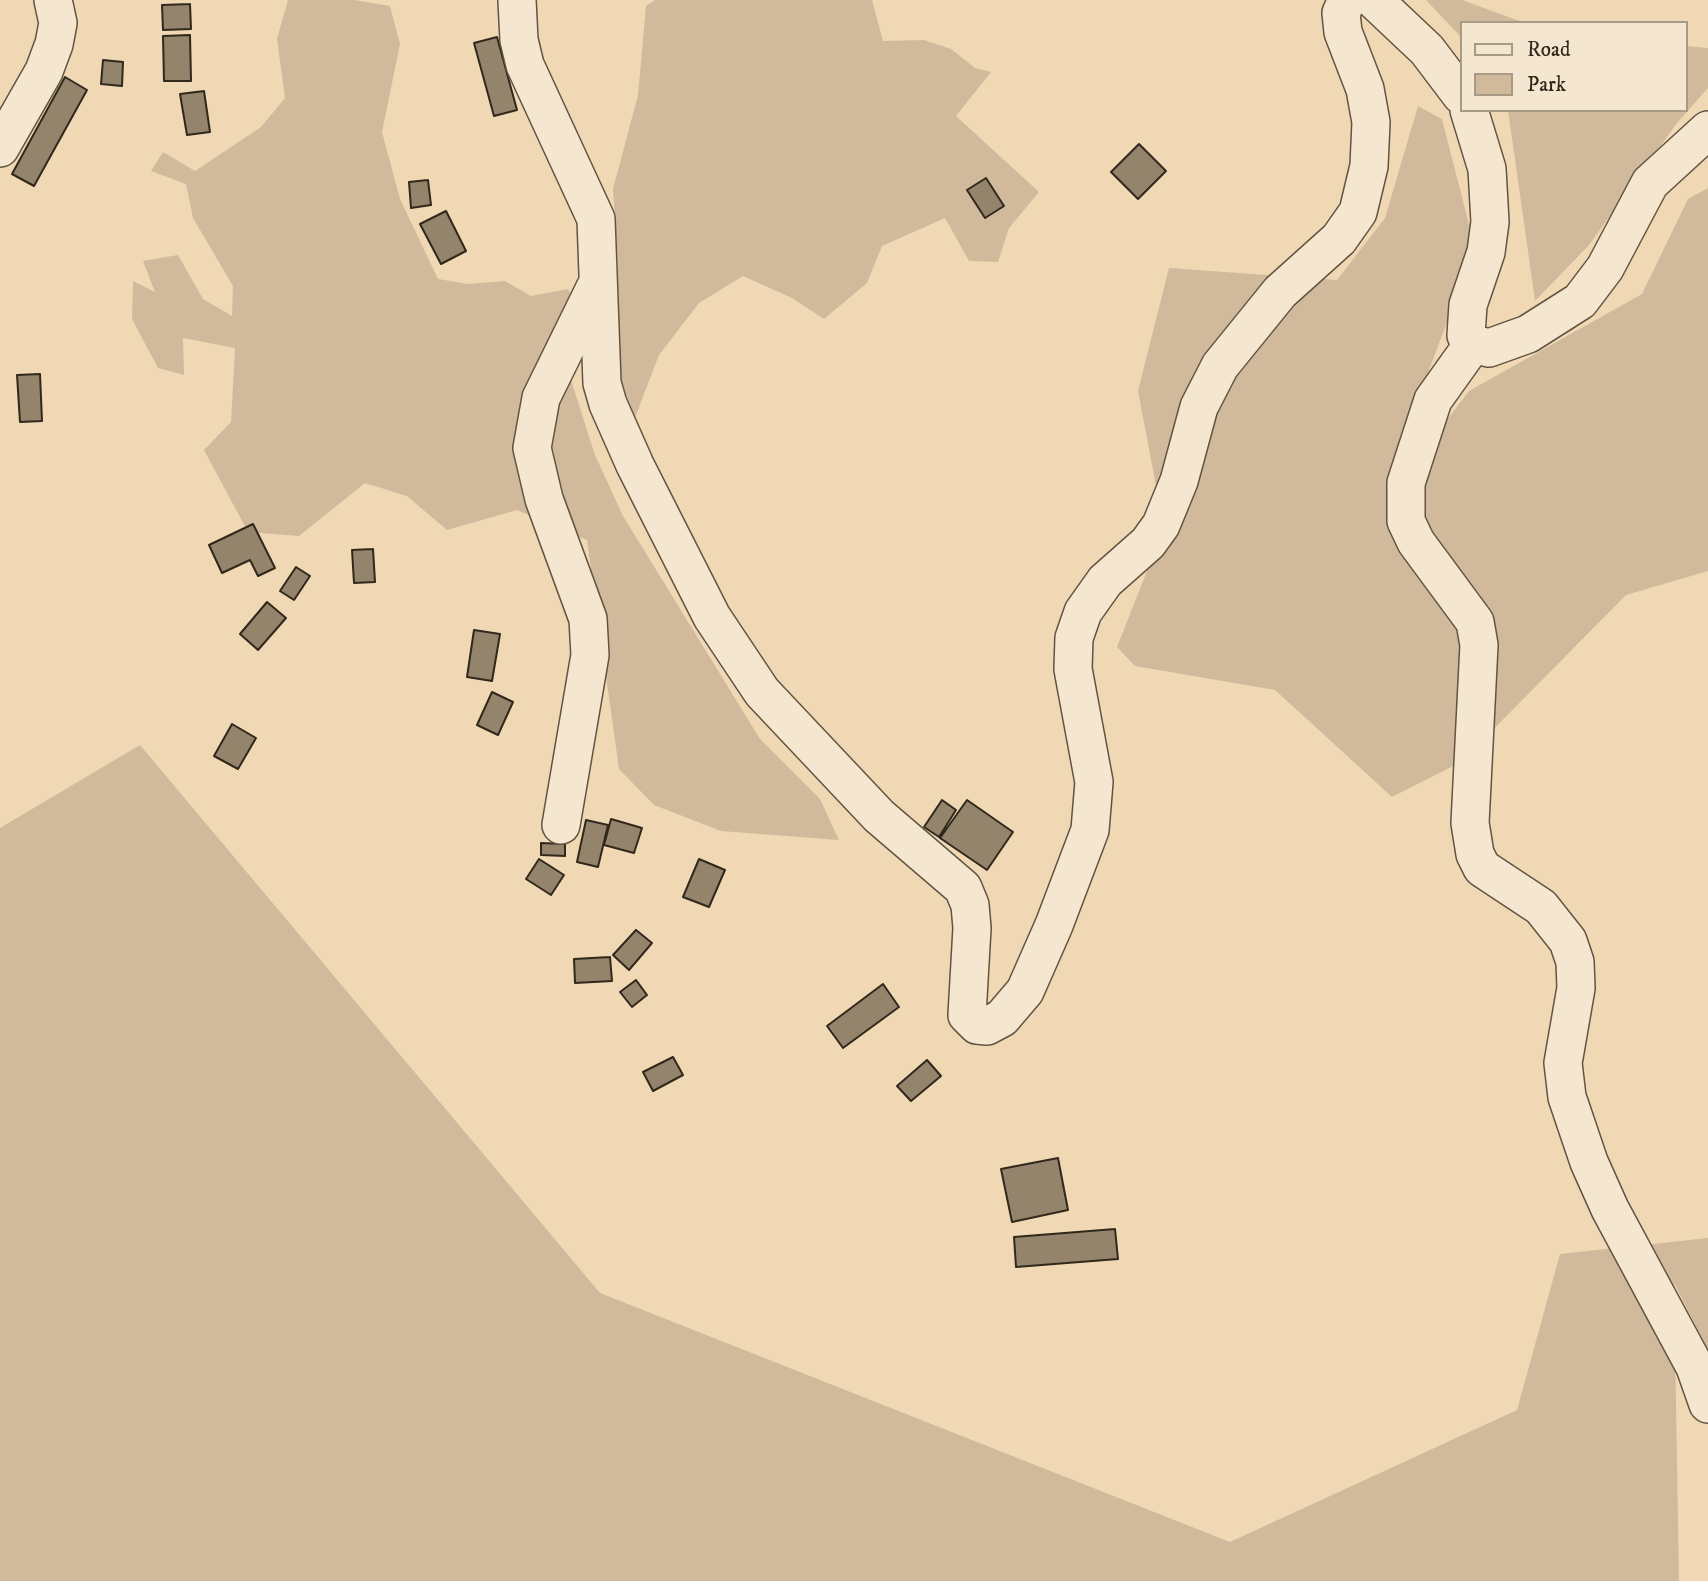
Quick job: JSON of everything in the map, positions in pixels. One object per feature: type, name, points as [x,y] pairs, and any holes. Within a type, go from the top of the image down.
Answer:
[{"type":"street","points":[[0,148],[44,71],[54,44],[58,23],[53,0]]},
{"type":"street","points":[[517,0],[519,40],[525,65],[596,219],[600,355],[608,404],[689,573],[733,650],[792,727],[878,816],[963,888],[970,905],[972,928],[967,1015],[977,1025],[995,1023],[1017,1003],[1040,962],[1090,830],[1094,782],[1073,669],[1074,638],[1083,612],[1105,581],[1148,543],[1161,525],[1179,481],[1199,407],[1220,366],[1280,292],[1339,239],[1358,212],[1369,166],[1371,122],[1365,89],[1343,32],[1341,13],[1352,0],[1427,50],[1460,94]]},
{"type":"street","points":[[1470,112],[1487,169],[1490,222],[1486,252],[1465,322],[1466,335],[1473,344],[1489,348],[1508,344],[1580,301],[1605,268],[1650,183],[1708,130]]},
{"type":"street","points":[[561,825],[590,655],[589,631],[544,499],[533,448],[541,398],[599,281]]},
{"type":"street","points":[[1473,344],[1433,400],[1406,483],[1406,521],[1416,542],[1475,622],[1479,645],[1470,823],[1473,846],[1482,868],[1541,906],[1568,941],[1575,962],[1576,988],[1563,1063],[1567,1097],[1600,1186],[1695,1367],[1708,1404]]},
{"type":"green space","points":[[288,0],[354,0],[390,6],[400,44],[382,132],[400,199],[438,279],[468,284],[505,281],[531,296],[568,289],[583,323],[571,380],[595,455],[623,516],[760,739],[820,799],[839,840],[721,831],[654,805],[619,769],[587,540],[517,510],[447,530],[407,496],[365,483],[299,536],[248,532],[204,450],[231,422],[235,348],[183,338],[184,375],[158,368],[132,319],[133,281],[155,292],[143,261],[178,255],[203,299],[232,316],[233,286],[193,218],[186,184],[151,171],[163,152],[195,171],[261,127],[285,98],[277,39]]},
{"type":"green space","points":[[655,0],[872,0],[883,41],[924,40],[951,49],[975,68],[991,72],[956,116],[1039,192],[1009,228],[998,262],[969,261],[945,218],[882,246],[867,283],[824,319],[792,298],[743,276],[699,303],[659,355],[634,420],[612,348],[618,264],[613,189],[638,95],[646,6]]},
{"type":"green space","points":[[1426,0],[1462,0],[1520,21],[1460,21],[1460,36]]},
{"type":"green space","points":[[1687,46],[1708,48],[1708,88],[1687,112]]},
{"type":"green space","points":[[1418,106],[1442,119],[1475,248],[1386,484],[1411,515],[1431,441],[1469,391],[1642,294],[1688,199],[1708,188],[1708,571],[1626,595],[1461,762],[1392,797],[1275,690],[1135,666],[1117,647],[1164,528],[1138,391],[1169,268],[1337,280],[1385,218]]},
{"type":"green space","points":[[1508,112],[1687,112],[1589,245],[1535,301]]},
{"type":"green space","points":[[140,745],[600,1293],[1230,1542],[1517,1410],[1560,1254],[1708,1238],[1708,1350],[1674,1283],[1679,1581],[0,1581],[0,828]]},
{"type":"building","points":[[190,4],[191,29],[163,30],[162,5]]},
{"type":"building","points":[[190,35],[191,81],[164,81],[163,36]]},
{"type":"building","points":[[497,37],[517,110],[494,116],[474,43]]},
{"type":"building","points":[[103,60],[123,62],[122,86],[101,84]]},
{"type":"building","points":[[65,77],[87,90],[34,186],[12,174]]},
{"type":"building","points":[[204,91],[210,132],[187,135],[180,94]]},
{"type":"building","points":[[1139,144],[1166,171],[1138,199],[1111,172]]},
{"type":"building","points":[[986,178],[1004,206],[985,218],[967,190]]},
{"type":"building","points":[[428,180],[431,205],[411,208],[409,182]]},
{"type":"building","points":[[446,211],[466,251],[441,264],[420,224]]},
{"type":"building","points":[[40,374],[42,421],[20,422],[17,375]]},
{"type":"building","points":[[253,524],[275,568],[258,576],[250,560],[222,573],[209,545]]},
{"type":"building","points":[[373,549],[375,582],[354,583],[352,550]]},
{"type":"building","points":[[296,567],[310,576],[294,600],[280,591]]},
{"type":"building","points":[[267,602],[286,618],[258,650],[240,634]]},
{"type":"building","points":[[474,630],[500,634],[492,681],[467,677]]},
{"type":"building","points":[[492,692],[513,702],[498,735],[477,725]]},
{"type":"building","points":[[232,724],[256,738],[238,769],[214,756]]},
{"type":"building","points":[[942,800],[956,810],[939,837],[924,827]]},
{"type":"building","points":[[967,800],[1013,832],[987,870],[940,838]]},
{"type":"building","points":[[611,819],[642,828],[634,853],[604,845]]},
{"type":"building","points":[[586,820],[608,825],[598,867],[577,862]]},
{"type":"building","points":[[541,843],[565,844],[565,856],[541,855]]},
{"type":"building","points":[[539,859],[564,875],[551,895],[526,879]]},
{"type":"building","points":[[699,859],[725,870],[709,907],[683,897]]},
{"type":"building","points":[[636,930],[652,943],[629,970],[613,955]]},
{"type":"building","points":[[610,957],[612,981],[575,983],[574,959]]},
{"type":"building","points":[[636,980],[647,995],[632,1007],[620,992]]},
{"type":"building","points":[[883,984],[899,1007],[843,1048],[827,1026]]},
{"type":"building","points":[[673,1057],[683,1075],[653,1091],[643,1072]]},
{"type":"building","points":[[927,1060],[941,1076],[911,1101],[897,1086]]},
{"type":"building","points":[[1058,1158],[1068,1210],[1012,1222],[1001,1169]]},
{"type":"building","points":[[1115,1229],[1118,1259],[1016,1267],[1014,1237]]}]
